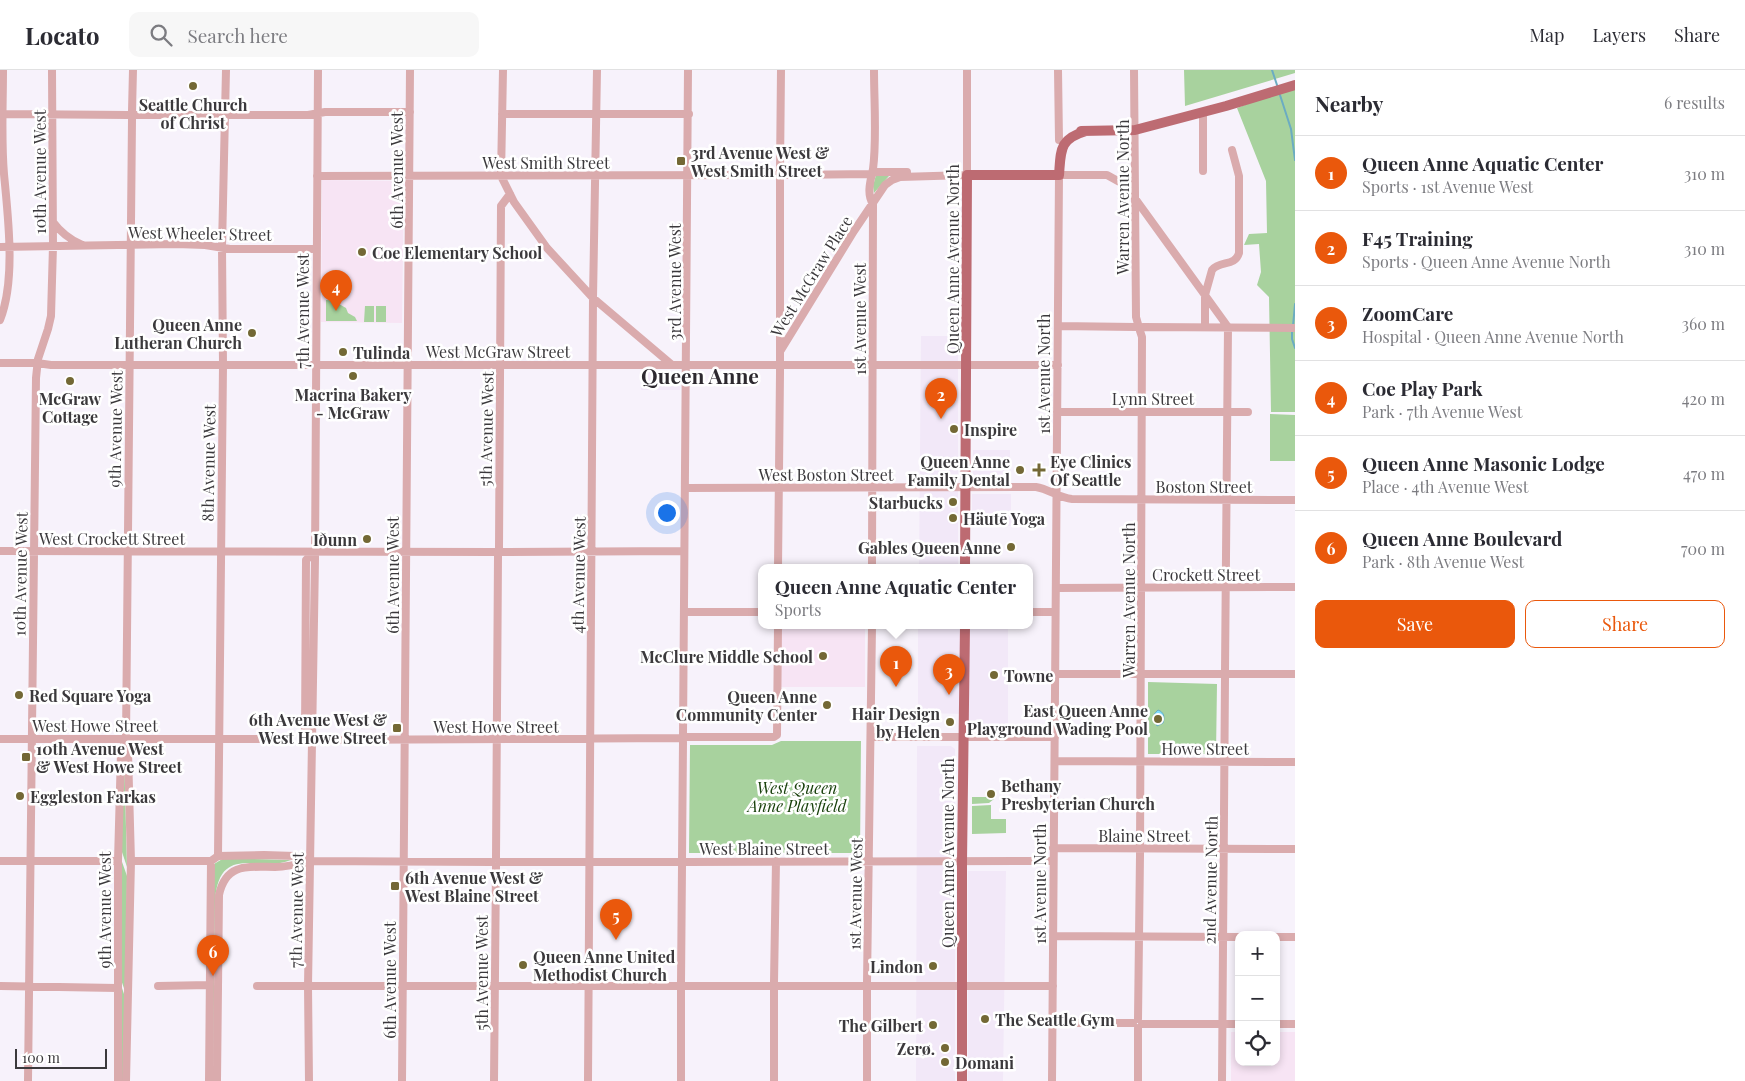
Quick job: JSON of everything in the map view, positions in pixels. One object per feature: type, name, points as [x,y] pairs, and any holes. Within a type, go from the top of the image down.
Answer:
[{"type":"main road","points":[[1025,175],[1054,164],[1059,140],[1069,132],[1135,130],[1295,86]]},
{"type":"main road","name":"1st Avenue North","points":[[1059,174],[1061,151],[1065,142],[1071,136],[1086,131]]},
{"type":"main road","points":[[967,175],[1059,174]]},
{"type":"main road","name":"Queen Anne Avenue North","points":[[965,564],[967,175]]},
{"type":"main road","name":"Queen Anne Avenue North","points":[[962,1081],[961,987],[965,629]]},
{"type":"street","points":[[0,320],[5,308],[7,293],[9,247],[8,205],[4,173],[3,70]]},
{"type":"street","name":"10th Avenue West","points":[[28,1081],[37,363],[50,322],[53,246],[52,70]]},
{"type":"street","name":"9th Avenue West","points":[[126,1081],[130,861],[128,752],[126,739],[127,552],[133,70]]},
{"type":"street","name":"8th Avenue West","points":[[218,856],[223,365],[222,248],[226,70]]},
{"type":"street","name":"7th Avenue West","points":[[309,1081],[308,986],[312,740],[304,736],[306,560],[315,552],[318,70]]},
{"type":"street","name":"6th Avenue West","points":[[402,1081],[410,70]]},
{"type":"street","points":[[503,70],[501,176],[514,202],[547,248],[593,298],[671,364]]},
{"type":"street","name":"4th Avenue West","points":[[588,1081],[593,298],[597,70]]},
{"type":"street","name":"3rd Avenue West","points":[[681,1081],[684,551],[689,176],[688,70]]},
{"type":"street","points":[[780,352],[781,70]]},
{"type":"street","name":"1st Avenue West","points":[[872,564],[873,204],[870,200],[870,178],[874,162],[874,70]]},
{"type":"street","name":"Queen Anne Avenue North","points":[[967,175],[968,70]]},
{"type":"street","points":[[1058,70],[1059,140]]},
{"type":"street","name":"Warren Avenue North","points":[[1134,70],[1136,317],[1142,337],[1143,412],[1138,1081]]},
{"type":"street","points":[[4,114],[308,115],[410,112]]},
{"type":"street","points":[[1203,112],[1203,172]]},
{"type":"street","points":[[502,114],[689,114]]},
{"type":"street","points":[[1206,327],[1205,295],[1209,276],[1214,267],[1234,262],[1238,258],[1239,253],[1239,176],[1232,150]]},
{"type":"street","name":"West Smith Street","points":[[317,176],[689,176],[872,174],[876,172],[920,172],[931,175]]},
{"type":"street","points":[[1059,174],[1107,175],[1134,193],[1228,327]]},
{"type":"street","name":"1st Avenue North","points":[[1052,1081],[1059,174]]},
{"type":"street","name":"West Smith Street","points":[[873,204],[879,192],[892,180],[900,177],[967,175]]},
{"type":"street","name":"5th Avenue West","points":[[494,1081],[501,206],[510,194]]},
{"type":"street","name":"West McGraw Place","points":[[778,564],[780,352],[873,204]]},
{"type":"street","points":[[53,222],[59,231],[69,239],[84,246]]},
{"type":"street","name":"West Wheeler Street","points":[[0,247],[205,245],[230,249],[316,249]]},
{"type":"street","points":[[1058,326],[1295,328]]},
{"type":"street","name":"2nd Avenue North","points":[[1222,1081],[1228,327]]},
{"type":"street","name":"West McGraw Street","points":[[0,365],[37,363],[51,365],[1058,364]]},
{"type":"street","name":"Lynn Street","points":[[1057,412],[1248,412]]},
{"type":"street","name":"West Boston Street","points":[[685,488],[966,488]]},
{"type":"street","name":"Boston Street","points":[[966,488],[1046,489],[1072,499],[1295,500]]},
{"type":"street","name":"West Crockett Street","points":[[0,551],[684,551]]},
{"type":"street","name":"Crockett Street","points":[[1056,588],[1295,588]]},
{"type":"street","points":[[684,612],[758,612]]},
{"type":"street","points":[[1033,612],[1055,612]]},
{"type":"street","name":"West Howe Street","points":[[312,740],[776,737],[778,629]]},
{"type":"street","name":"1st Avenue West","points":[[867,1081],[872,629]]},
{"type":"street","points":[[1055,674],[1295,674]]},
{"type":"street","points":[[871,737],[1055,737]]},
{"type":"street","name":"West Howe Street","points":[[0,739],[280,739]]},
{"type":"street","name":"9th Avenue West","points":[[118,1081],[118,861],[121,752],[126,739]]},
{"type":"street","name":"Howe Street","points":[[1055,761],[1295,762]]},
{"type":"street","name":"Blaine Street","points":[[1054,848],[1295,849]]},
{"type":"street","points":[[130,861],[211,861],[218,856]]},
{"type":"street","name":"West Blaine Street","points":[[218,856],[295,856],[310,861]]},
{"type":"street","points":[[0,861],[118,861]]},
{"type":"street","points":[[209,1081],[211,861]]},
{"type":"street","name":"West Blaine Street","points":[[217,1081],[219,895],[221,886],[226,878],[234,870],[245,866],[289,866],[310,861],[962,862]]},
{"type":"street","points":[[774,1081],[776,861]]},
{"type":"street","points":[[962,862],[1054,862]]},
{"type":"street","points":[[1054,936],[1235,937]]},
{"type":"street","points":[[1280,937],[1295,937]]},
{"type":"street","points":[[0,986],[117,988]]},
{"type":"street","points":[[158,986],[209,986]]},
{"type":"street","points":[[257,986],[1053,986]]},
{"type":"street","points":[[1053,1023],[1235,1024]]},
{"type":"street","points":[[1280,1024],[1295,1024]]},
{"type":"shaded area","name":"Coe Elementary School","points":[[322,180],[404,181],[402,323],[321,322]]},
{"type":"shaded area","points":[[921,336],[958,336],[958,564],[919,564]]},
{"type":"shaded area","points":[[642,372],[679,372],[680,390],[641,390]]},
{"type":"shaded area","points":[[973,450],[1010,450],[1010,478],[973,477]]},
{"type":"shaded area","points":[[972,494],[1011,494],[1011,526],[972,525]]},
{"type":"shaded area","name":"McClure Middle School","points":[[781,629],[865,629],[865,687],[781,687]]},
{"type":"shaded area","points":[[918,629],[1008,629],[1008,729],[967,730],[967,714],[918,713]]},
{"type":"shaded area","points":[[917,746],[951,746],[955,749],[955,1081],[916,1081]]},
{"type":"shaded area","points":[[968,871],[1006,871],[1003,1081],[968,1081]]},
{"type":"shaded area","points":[[1231,1032],[1235,1032],[1235,1066],[1280,1066],[1280,1032],[1295,1032],[1295,1081],[1231,1081]]},
{"type":"green space","points":[[1184,70],[1295,70],[1295,73],[1185,106]]},
{"type":"green space","points":[[1295,86],[1295,412],[1271,412],[1269,297],[1257,285],[1261,272],[1259,244],[1244,245],[1249,234],[1267,233],[1266,181],[1237,108]]},
{"type":"green space","points":[[876,175],[889,176],[874,193],[873,186]]},
{"type":"green space","points":[[326,300],[339,301],[339,304],[346,308],[348,313],[355,317],[357,321],[326,321]]},
{"type":"green space","points":[[365,306],[374,306],[374,322],[364,322]]},
{"type":"green space","points":[[376,306],[386,306],[386,322],[376,322]]},
{"type":"green space","points":[[1270,414],[1295,415],[1295,461],[1270,461]]},
{"type":"green space","points":[[1148,682],[1217,684],[1216,754],[1148,754]]},
{"type":"green space","name":"West Queen Anne Playfield","points":[[781,741],[861,741],[860,853],[689,853],[690,745],[772,745]]},
{"type":"green space","points":[[124,749],[127,867],[121,849]]},
{"type":"green space","points":[[972,797],[994,797],[994,799],[989,803],[972,804]]},
{"type":"green space","points":[[991,805],[991,819],[1006,819],[1006,833],[972,834],[972,806]]},
{"type":"green space","points":[[224,858],[291,860],[267,864],[243,863],[233,866],[224,872],[218,883],[215,901],[213,1081],[211,1081],[214,864]]},
{"type":"green space","points":[[121,859],[127,876],[126,994],[119,974]]},
{"type":"green space","points":[[119,979],[125,997],[123,1081],[121,1081]]},
{"type":"water","name":"East Queen Anne Playground Wading Pool","points":[[1158,710],[1163,713],[1164,719],[1163,723],[1157,726],[1154,716]]},
{"type":"waterway","points":[[1272,70],[1278,88]]},
{"type":"waterway","points":[[1280,95],[1291,129],[1295,160]]},
{"type":"waterway","points":[[1293,326],[1295,304]]},
{"type":"waterway","points":[[1292,331],[1295,348]]},
{"type":"place","name":"Seattle Church of Christ","points":[[193,86]]},
{"type":"place","name":"3rd Avenue West & West Smith Street","points":[[681,161]]},
{"type":"place","name":"Coe Elementary School","points":[[362,252]]},
{"type":"place","name":"Coe Play Park","points":[[336,311]]},
{"type":"place","name":"Queen Anne Lutheran Church","points":[[252,333]]},
{"type":"place","name":"Tulinda","points":[[343,352]]},
{"type":"place","name":"Macrina Bakery - McGraw","points":[[353,376]]},
{"type":"place","name":"McGraw Cottage","points":[[70,381]]},
{"type":"place","name":"F45 Training","points":[[941,419]]},
{"type":"place","name":"Inspire","points":[[954,429]]},
{"type":"place","name":"Queen Anne Family Dental","points":[[1020,470]]},
{"type":"place","name":"Eye Clinics Of Seattle","points":[[1039,470]]},
{"type":"place","name":"Starbucks","points":[[953,502]]},
{"type":"place","name":"Häutē Yoga","points":[[953,518]]},
{"type":"place","name":"Iðunn","points":[[367,539]]},
{"type":"place","name":"Gables Queen Anne","points":[[1011,547]]},
{"type":"place","name":"McClure Middle School","points":[[823,656]]},
{"type":"place","name":"Towne","points":[[994,675]]},
{"type":"place","name":"Queen Anne Aquatic Center","points":[[896,687]]},
{"type":"place","name":"Red Square Yoga","points":[[19,695]]},
{"type":"place","name":"ZoomCare","points":[[949,695]]},
{"type":"place","name":"Queen Anne Community Center","points":[[827,705]]},
{"type":"place","name":"East Queen Anne Playground Wading Pool","points":[[1158,719]]},
{"type":"place","name":"Hair Design by Helen","points":[[950,722]]},
{"type":"place","name":"6th Avenue West & West Howe Street","points":[[397,728]]},
{"type":"place","name":"10th Avenue West & West Howe Street","points":[[26,757]]},
{"type":"place","name":"Bethany Presbyterian Church","points":[[991,794]]},
{"type":"place","name":"Eggleston Farkas","points":[[20,796]]},
{"type":"place","name":"6th Avenue West & West Blaine Street","points":[[395,886]]},
{"type":"place","name":"Queen Anne Masonic Lodge","points":[[616,940]]},
{"type":"place","name":"Queen Anne United Methodist Church","points":[[523,965]]},
{"type":"place","name":"Lindon","points":[[933,966]]},
{"type":"place","name":"Queen Anne Boulevard","points":[[213,976]]},
{"type":"place","name":"The Seattle Gym","points":[[985,1019]]},
{"type":"place","name":"The Gilbert","points":[[933,1025]]},
{"type":"place","name":"Zerø.","points":[[945,1048]]},
{"type":"place","name":"Domani","points":[[945,1062]]},
{"type":"district","name":"Queen Anne","points":[[700,375]]}]
